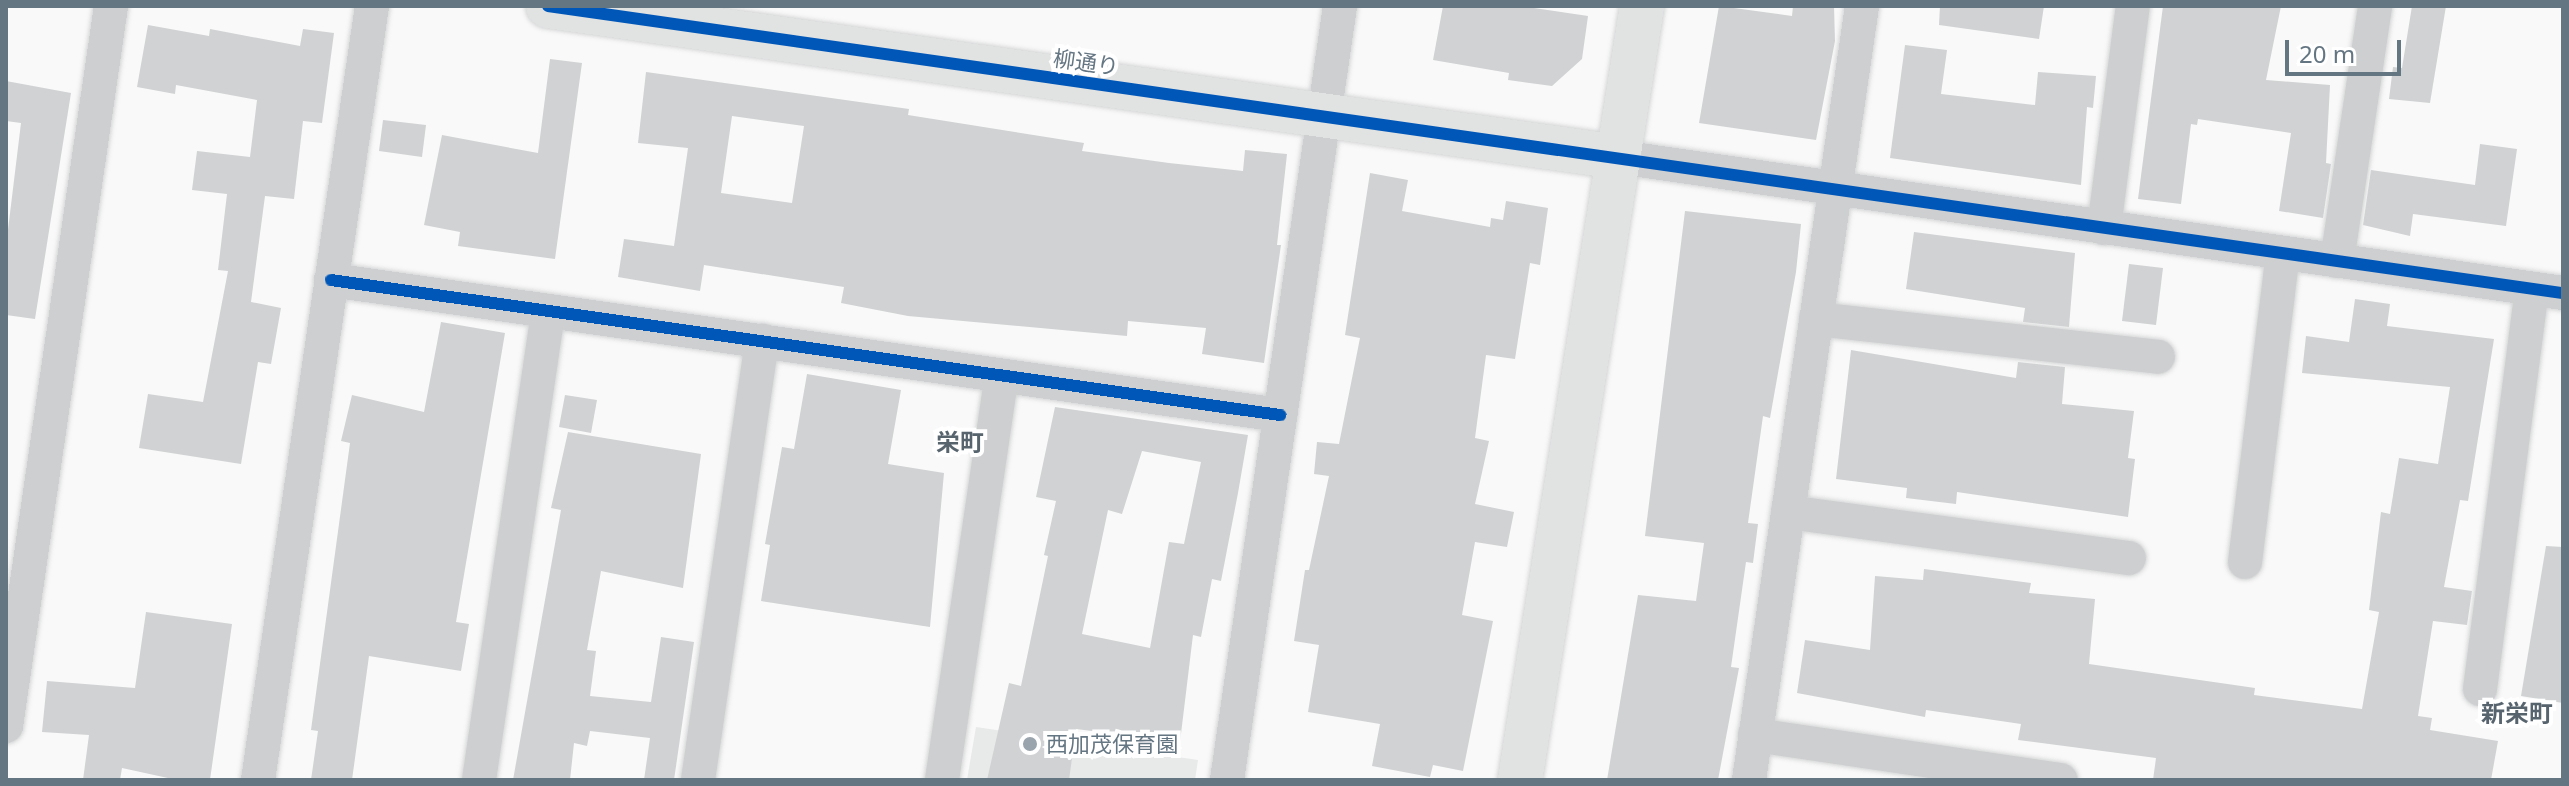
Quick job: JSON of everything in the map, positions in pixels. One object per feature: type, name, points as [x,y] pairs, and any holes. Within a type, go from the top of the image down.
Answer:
[{"type":"street","points":[[6,726],[111,6]]},
{"type":"street","points":[[258,780],[372,6]]},
{"type":"street","name":"柳通り","points":[[548,6],[1619,157]]},
{"type":"street","points":[[1227,780],[1340,6]]},
{"type":"street","points":[[1520,780],[1642,6]]},
{"type":"street","points":[[1749,780],[1862,6]]},
{"type":"street","points":[[2104,228],[2133,6]]},
{"type":"street","points":[[2337,261],[2375,6]]},
{"type":"street","points":[[1619,157],[2547,291],[2480,689]]},
{"type":"street","points":[[2245,562],[2283,253]]},
{"type":"street","points":[[331,280],[1280,415]]},
{"type":"street","points":[[479,780],[548,311]]},
{"type":"street","points":[[1816,319],[2158,357]]},
{"type":"street","points":[[698,780],[762,341]]},
{"type":"street","points":[[942,780],[1002,376]]},
{"type":"street","points":[[1788,512],[2129,558]]},
{"type":"street","points":[[1755,735],[2061,780]]},
{"type":"shaded area","name":"西加茂保育園","points":[[976,727],[1198,760],[1195,780],[967,780]]},
{"type":"building","points":[[1443,6],[1520,6],[1588,16],[1582,59],[1552,86],[1508,80],[1509,73],[1433,60]]},
{"type":"building","points":[[1719,6],[1792,16],[1793,6],[1834,6],[1835,41],[1816,140],[1699,123]]},
{"type":"building","points":[[1940,6],[2044,6],[2039,39],[1939,25]]},
{"type":"building","points":[[2163,6],[2281,6],[2266,80],[2330,85],[2326,163],[2331,164],[2323,218],[2279,211],[2291,133],[2198,119],[2197,125],[2191,124],[2181,204],[2138,199]]},
{"type":"building","points":[[2412,6],[2446,6],[2430,103],[2389,99],[2393,67],[2402,68]]},
{"type":"building","points":[[148,25],[209,36],[210,29],[300,46],[303,29],[334,33],[322,123],[303,121],[294,199],[265,196],[251,302],[281,308],[271,364],[258,362],[241,464],[139,448],[148,394],[203,402],[228,271],[218,270],[227,194],[192,190],[197,151],[250,157],[257,100],[176,85],[175,94],[137,87]]},
{"type":"building","points":[[1905,45],[1947,50],[1941,94],[2035,105],[2038,72],[2096,76],[2093,108],[2087,107],[2081,185],[1890,158]]},
{"type":"building","points":[[550,59],[582,63],[555,259],[458,246],[460,232],[424,225],[442,135],[538,153]]},
{"type":"building","points":[[646,72],[909,109],[908,115],[1084,143],[1082,151],[1169,163],[1243,171],[1245,150],[1287,154],[1277,245],[1281,245],[1264,363],[1202,354],[1206,328],[1128,321],[1127,336],[908,316],[841,303],[844,287],[704,265],[700,291],[618,277],[624,239],[674,246],[688,148],[638,143]],"holes":[[[732,116],[804,126],[792,203],[721,193]]]},
{"type":"building","points":[[6,81],[71,93],[35,319],[6,315],[6,246],[21,123],[6,121]]},
{"type":"building","points":[[383,120],[426,125],[422,157],[379,151]]},
{"type":"building","points":[[2480,144],[2517,149],[2506,226],[2413,214],[2410,236],[2363,225],[2371,170],[2475,185]]},
{"type":"building","points":[[1370,173],[1408,180],[1402,211],[1490,227],[1491,218],[1503,220],[1506,201],[1548,208],[1540,265],[1530,263],[1515,359],[1486,355],[1475,438],[1489,441],[1475,504],[1514,512],[1507,547],[1475,542],[1462,615],[1493,621],[1463,771],[1433,765],[1430,777],[1372,766],[1380,724],[1308,712],[1319,645],[1294,641],[1305,570],[1309,570],[1329,476],[1314,474],[1317,442],[1339,444],[1360,338],[1345,335]]},
{"type":"building","points":[[1685,211],[1801,224],[1796,272],[1770,418],[1763,416],[1748,523],[1758,524],[1753,563],[1746,562],[1731,667],[1739,668],[1718,780],[1607,780],[1638,595],[1696,601],[1704,543],[1645,536]]},
{"type":"building","points":[[1914,232],[2075,253],[2069,327],[2023,322],[2025,308],[1906,289]]},
{"type":"building","points":[[2129,264],[2163,268],[2156,325],[2122,321]]},
{"type":"building","points":[[2355,299],[2390,304],[2387,326],[2494,339],[2468,501],[2460,500],[2444,587],[2472,591],[2467,625],[2433,621],[2418,716],[2432,718],[2430,730],[2498,741],[2491,780],[2153,780],[2156,758],[2018,740],[2021,724],[1926,710],[1925,717],[1797,693],[1805,640],[1870,650],[1875,576],[1923,580],[1924,569],[2031,583],[2029,593],[2095,599],[2089,664],[2255,688],[2254,695],[2362,709],[2379,612],[2369,610],[2381,512],[2390,514],[2399,458],[2438,464],[2450,387],[2302,373],[2306,336],[2349,342]]},
{"type":"building","points":[[441,322],[505,333],[456,622],[469,624],[461,671],[369,656],[352,780],[311,780],[318,731],[311,730],[350,443],[341,441],[352,395],[424,412]]},
{"type":"building","points":[[1851,350],[2016,378],[2018,362],[2065,367],[2062,404],[2134,411],[2128,458],[2135,459],[2128,517],[1957,492],[1956,504],[1906,498],[1907,488],[1836,479]]},
{"type":"building","points":[[807,374],[901,390],[888,464],[944,473],[930,627],[761,601],[770,545],[765,544],[782,447],[794,449]]},
{"type":"building","points":[[565,395],[597,400],[591,433],[559,427]]},
{"type":"building","points":[[1055,407],[1248,435],[1221,581],[1212,579],[1201,637],[1193,635],[1180,742],[1076,729],[1069,780],[987,780],[1009,683],[1021,686],[1048,556],[1044,555],[1056,501],[1036,497]],"holes":[[[1142,451],[1201,462],[1184,544],[1169,542],[1150,648],[1082,634],[1108,510],[1122,514]]]},
{"type":"building","points":[[568,432],[701,454],[683,588],[601,571],[587,650],[596,651],[590,696],[651,702],[661,637],[694,642],[674,780],[644,780],[650,738],[590,731],[587,746],[574,743],[570,780],[513,780],[561,510],[551,508]]},
{"type":"building","points":[[2546,546],[2563,547],[2563,703],[2521,696]]},
{"type":"building","points":[[146,612],[232,624],[210,780],[177,780],[122,768],[120,780],[83,780],[89,735],[42,732],[47,681],[135,688]]},
{"type":"cycle path","points":[[548,6],[2563,293]]},
{"type":"cycle path","points":[[331,280],[1280,415]]},
{"type":"place","name":"西加茂保育園","points":[[1030,744]]},
{"type":"district","name":"栄町","points":[[960,442]]},
{"type":"district","name":"新栄町","points":[[2517,713]]}]
